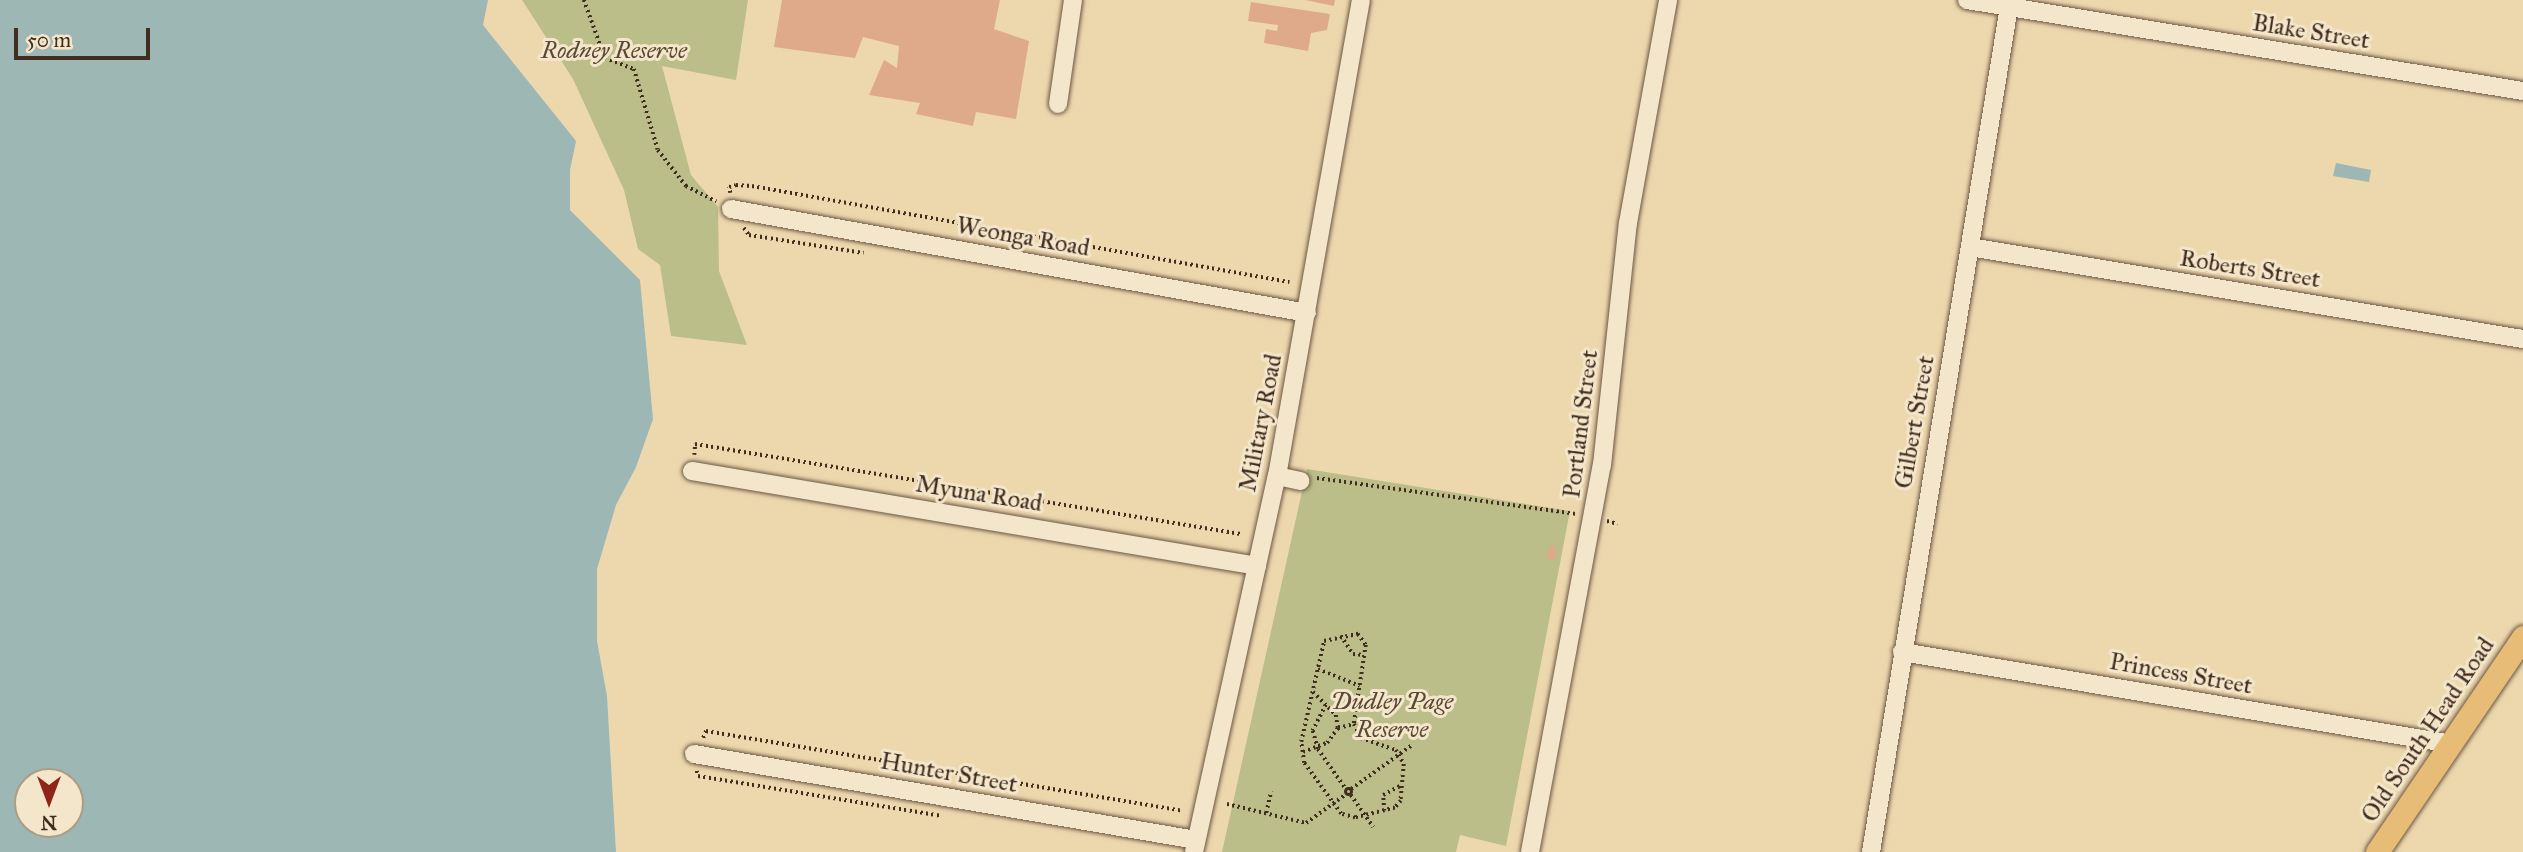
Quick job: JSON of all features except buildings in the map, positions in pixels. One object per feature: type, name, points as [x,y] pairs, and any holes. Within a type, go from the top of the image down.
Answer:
[{"type":"main road","name":"Old South Head Road","points":[[2378,852],[2523,637]]},
{"type":"street","points":[[1058,104],[1073,0]]},
{"type":"street","name":"Military Road","points":[[1195,846],[1277,476],[1361,0]]},
{"type":"street","name":"Portland Street","points":[[1530,852],[1600,478],[1628,223],[1668,0]]},
{"type":"street","name":"Blake Street","points":[[1967,0],[2010,4],[2523,91]]},
{"type":"street","name":"Gilbert Street","points":[[1871,852],[2010,4]]},
{"type":"street","name":"Weonga Road","points":[[731,209],[1307,313]]},
{"type":"street","name":"Roberts Street","points":[[1970,247],[2523,339]]},
{"type":"street","name":"Myuna Road","points":[[692,471],[1257,565]]},
{"type":"street","points":[[1277,476],[1307,479]]},
{"type":"street","name":"Princess Street","points":[[1902,652],[2452,744]]},
{"type":"street","name":"Hunter Street","points":[[694,754],[1195,846]]},
{"type":"path","points":[[584,0],[605,58],[634,69],[658,150],[686,186],[731,209]]},
{"type":"path","points":[[731,209],[729,187],[752,186],[1289,282]]},
{"type":"path","points":[[692,471],[695,444],[1241,534]]},
{"type":"path","points":[[1307,479],[1539,512],[1567,512]]},
{"type":"path","points":[[1358,634],[1366,645],[1364,655],[1354,724],[1361,738],[1398,755],[1404,764],[1401,801],[1395,808],[1366,816],[1341,814],[1304,763],[1303,752],[1312,692],[1324,641],[1341,635],[1358,634]]},
{"type":"path","points":[[1341,635],[1353,653],[1364,655]]},
{"type":"path","points":[[1318,668],[1360,686]]},
{"type":"path","points":[[1312,692],[1336,715],[1338,728]]},
{"type":"path","points":[[1326,705],[1313,731],[1318,747],[1373,827]]},
{"type":"path","points":[[1303,752],[1327,743],[1338,728],[1354,724]]},
{"type":"path","points":[[694,754],[706,731],[1180,810]]},
{"type":"path","points":[[1227,804],[1306,823],[1412,745]]},
{"type":"path","points":[[1384,811],[1383,795],[1402,785]]},
{"type":"path","points":[[1265,813],[1270,792]]},
{"type":"green space","name":"Rodney Reserve","points":[[522,0],[748,0],[736,80],[662,66],[691,175],[718,207],[719,271],[747,345],[671,336],[660,265],[638,249],[624,190],[573,79]]},
{"type":"green space","name":"Dudley Page Reserve","points":[[1307,469],[1570,511],[1506,846],[1460,835],[1456,852],[1222,852]]},
{"type":"water","points":[[0,0],[488,0],[483,25],[576,141],[570,170],[570,210],[640,280],[653,419],[636,467],[616,505],[597,569],[597,641],[607,696],[616,852],[0,852]]},
{"type":"water","points":[[2336,163],[2371,170],[2369,182],[2333,176]]}]
